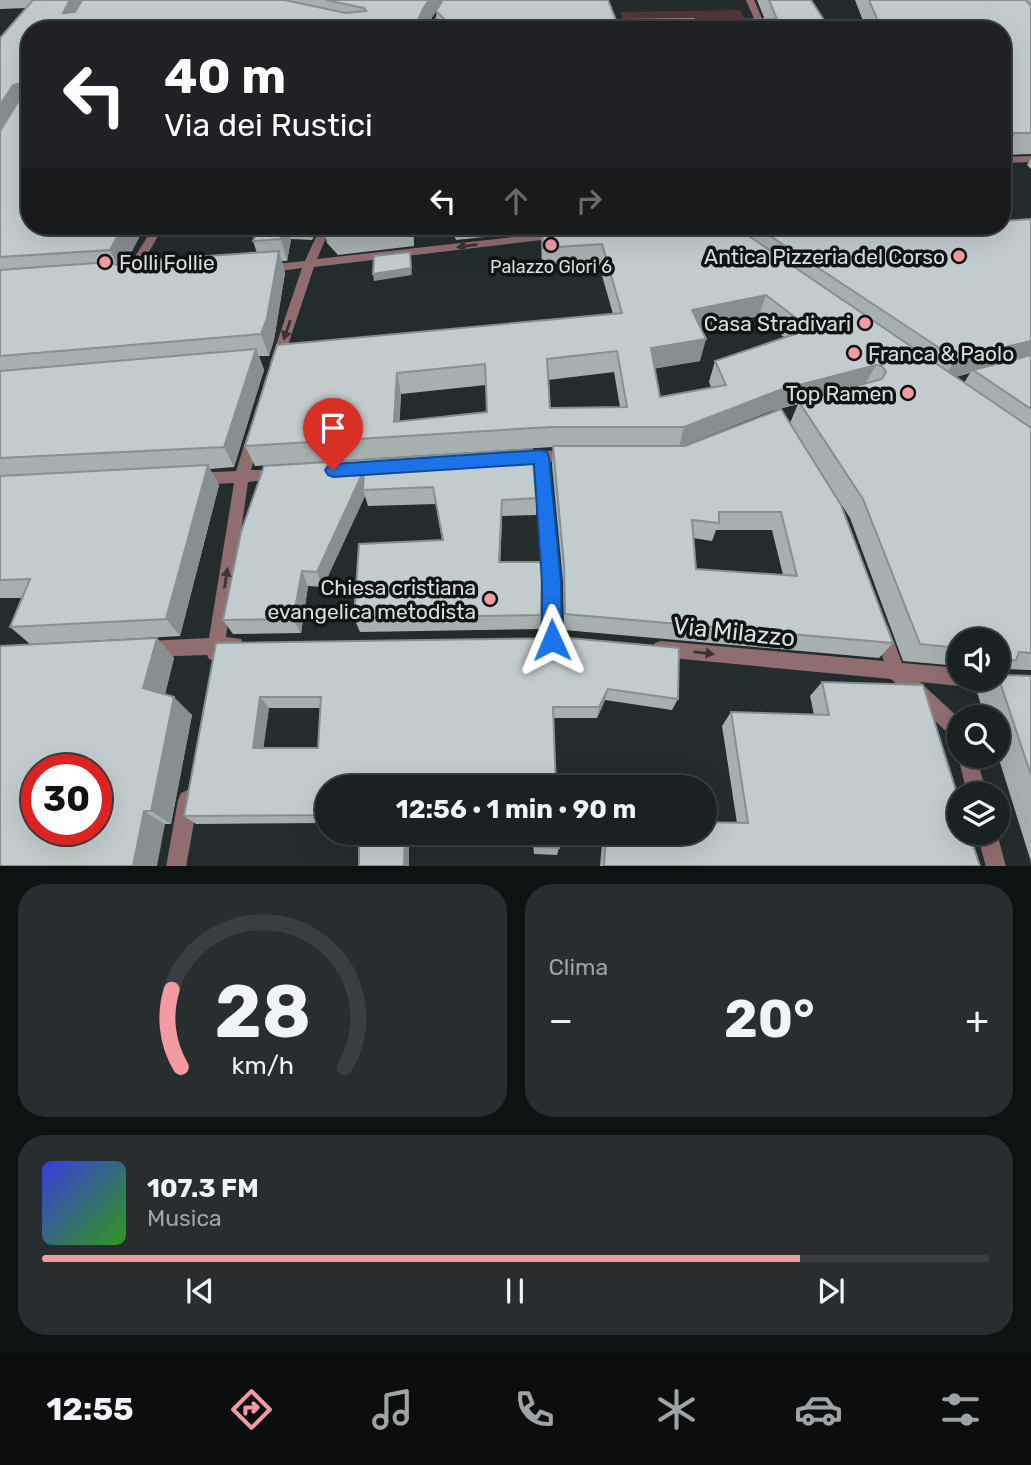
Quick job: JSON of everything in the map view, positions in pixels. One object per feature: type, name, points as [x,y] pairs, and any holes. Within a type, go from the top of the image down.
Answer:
[{"type":"street","points":[[436,21],[450,0]]},
{"type":"street","points":[[750,0],[759,21]]},
{"type":"street","points":[[1011,160],[1031,159]]},
{"type":"street","points":[[141,278],[121,280],[153,235]]},
{"type":"street","points":[[270,366],[322,235]]},
{"type":"street","points":[[253,270],[557,235]]},
{"type":"street","points":[[211,671],[242,476],[257,425]]},
{"type":"street","points":[[500,459],[588,456]]},
{"type":"street","points":[[541,457],[552,582],[553,640]]},
{"type":"street","points":[[175,480],[295,473]]},
{"type":"street","points":[[876,616],[896,672],[947,719]]},
{"type":"street","points":[[135,649],[256,644]]},
{"type":"street","name":"Via Milazzo","points":[[649,648],[947,676]]},
{"type":"street","points":[[176,866],[193,775]]},
{"type":"street","points":[[990,845],[996,866]]},
{"type":"shaded area","points":[[740,10],[746,21],[623,21],[620,12]]},
{"type":"building","points":[[33,0],[70,0],[63,13],[75,12],[82,0],[284,0],[346,13],[366,11],[364,8],[326,0],[429,0],[418,21],[21,21],[21,83],[13,85],[0,105],[0,38]]},
{"type":"building","points":[[443,0],[608,0],[616,20],[695,21],[446,21],[436,11]]},
{"type":"building","points":[[769,0],[811,0],[825,21],[695,21],[777,19]]},
{"type":"building","points":[[869,0],[1026,0],[1031,6],[1031,133],[1014,133],[1012,137],[1011,21],[878,21]]},
{"type":"building","points":[[21,97],[21,235],[118,235],[110,250],[0,257],[0,131]]},
{"type":"building","points":[[1031,219],[1031,341],[956,359],[769,235],[1011,235],[1011,220]]},
{"type":"building","points":[[256,235],[282,235],[281,239],[253,241]]},
{"type":"building","points":[[542,235],[747,235],[1031,428],[1031,653],[1019,652],[1016,660],[1010,661],[1010,628],[947,628],[947,647],[920,644],[863,499],[799,402],[882,379],[886,372],[882,366],[876,365],[780,390],[684,427],[550,427],[245,446],[277,345],[622,313],[602,244],[543,248]],"holes":[[[766,295],[810,329],[715,361],[726,385],[660,397],[651,348],[706,339],[692,310]],[[617,351],[627,407],[550,408],[547,359]],[[485,364],[487,412],[394,422],[397,373]]]},
{"type":"building","points":[[279,251],[267,318],[261,334],[0,356],[0,270],[110,262],[117,265],[122,262]]},
{"type":"building","points":[[410,252],[411,268],[373,274],[374,256]]},
{"type":"building","points":[[256,349],[224,447],[0,458],[0,371]]},
{"type":"building","points":[[1031,355],[1031,409],[973,370]]},
{"type":"building","points":[[781,409],[841,505],[893,643],[565,614],[564,565],[553,446],[685,446]],"holes":[[[719,512],[781,512],[797,576],[696,569],[692,520],[719,523]]]},
{"type":"building","points":[[532,449],[536,498],[502,500],[499,562],[542,562],[541,615],[354,618],[359,544],[443,540],[433,487],[363,490],[364,470],[317,572],[302,571],[293,619],[223,620],[241,532],[264,466]]},
{"type":"building","points":[[208,465],[166,619],[10,627],[30,579],[0,580],[0,476]]},
{"type":"building","points":[[157,638],[143,688],[174,697],[151,811],[144,811],[133,866],[0,866],[0,646]]},
{"type":"building","points":[[569,638],[679,648],[678,699],[608,689],[599,707],[553,707],[556,775],[315,775],[315,815],[184,816],[216,643]],"holes":[[[260,697],[321,697],[318,748],[253,748]]]},
{"type":"building","points":[[1010,675],[1031,676],[1031,775],[1010,705],[1003,691],[1010,691]]},
{"type":"building","points":[[822,682],[923,685],[953,782],[947,782],[947,845],[973,845],[980,866],[604,866],[605,845],[717,845],[717,822],[748,823],[731,712],[829,715]]},
{"type":"building","points":[[359,845],[405,845],[404,866],[359,866]]},
{"type":"building","points":[[559,845],[559,848],[534,847]]},
{"type":"place","name":"Palazzo Glori 6","points":[[551,245]]},
{"type":"place","name":"Antica Pizzeria del Corso","points":[[959,256]]},
{"type":"place","name":"Folli Follie","points":[[105,262]]},
{"type":"place","name":"Casa Stradivari","points":[[865,323]]},
{"type":"place","name":"Franca & Paolo","points":[[854,353]]},
{"type":"place","name":"Top Ramen","points":[[908,393]]},
{"type":"place","name":"Chiesa cristiana evangelica metodista","points":[[490,599]]},
{"type":"route","points":[[333,470],[541,457],[552,582],[552,640]]}]
